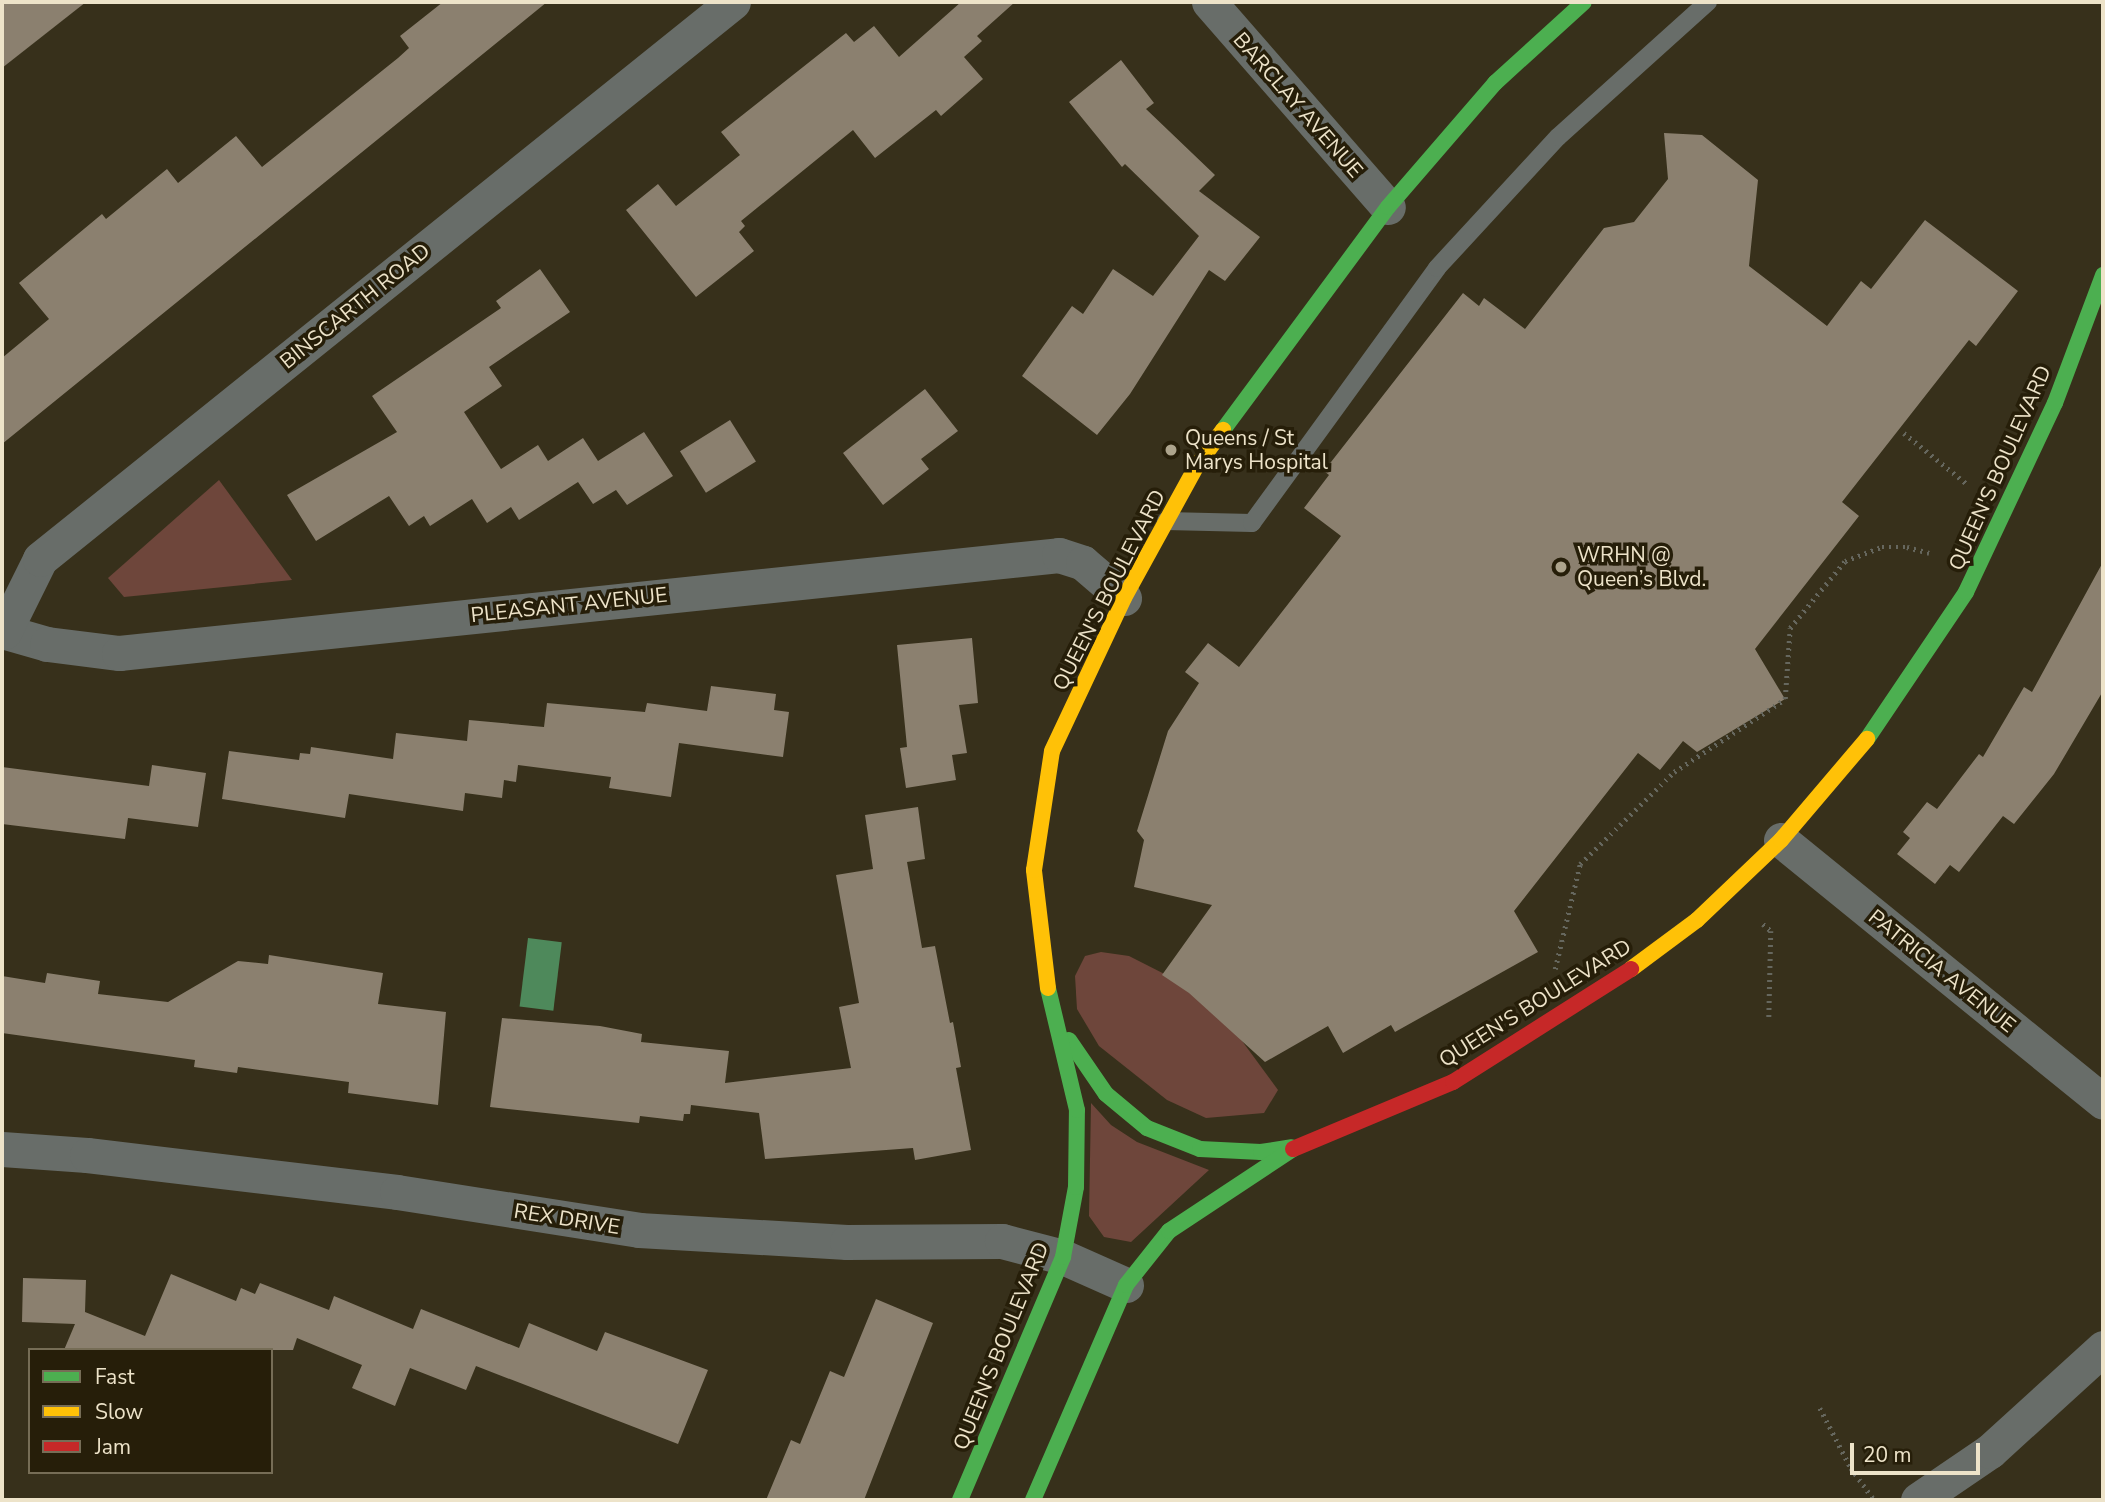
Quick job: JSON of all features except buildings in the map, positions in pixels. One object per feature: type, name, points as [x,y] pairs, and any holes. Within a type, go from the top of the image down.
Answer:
[{"type":"street","name":"BINSCARTH ROAD","points":[[3,631],[40,559],[733,2]]},
{"type":"street","name":"BARCLAY AVENUE","points":[[1209,2],[1388,207]]},
{"type":"street","name":"QUEEN'S BOULEVARD","points":[[960,1500],[1063,1256],[1076,1187],[1077,1110],[1050,1000],[1034,870],[1052,751],[1124,598],[1196,467],[1388,207],[1495,83],[1584,2]]},
{"type":"street","name":"QUEEN'S BOULEVARD","points":[[1033,1500],[1126,1285],[1169,1231],[1295,1147],[1453,1082],[1596,995],[1697,920],[1781,840],[1878,725],[1966,592],[2050,415],[2103,275]]},
{"type":"street","name":"PLEASANT AVENUE","points":[[3,631],[47,644],[119,653],[1059,555],[1083,563],[1124,598]]},
{"type":"street","name":"PATRICIA AVENUE","points":[[1781,840],[2103,1102]]},
{"type":"street","name":"QUEEN'S BOULEVARD","points":[[1050,1000],[1071,1045],[1106,1094],[1147,1128],[1200,1149],[1261,1152],[1295,1147]]},
{"type":"street","name":"REX DRIVE","points":[[2,1149],[87,1155],[383,1190],[639,1230],[848,1242],[1002,1241],[1063,1256],[1126,1285]]},
{"type":"street","points":[[1918,1500],[1990,1451],[2103,1349]]},
{"type":"lane","points":[[1165,521],[1252,523],[1437,268],[1558,137],[1708,2]]},
{"type":"path","points":[[1904,433],[1967,484]]},
{"type":"path","points":[[1555,969],[1580,864],[1674,772],[1784,699],[1790,628],[1845,561],[1882,547],[1907,547],[1929,553]]},
{"type":"path","points":[[1763,924],[1771,931],[1769,1018]]},
{"type":"path","points":[[1820,1408],[1851,1468],[1874,1500]]},
{"type":"shaded area","points":[[219,480],[292,580],[124,597],[108,578]]},
{"type":"shaded area","points":[[528,938],[562,942],[553,1011],[520,1006]]},
{"type":"shaded area","points":[[1101,952],[1129,956],[1192,988],[1234,1030],[1278,1090],[1264,1113],[1206,1118],[1167,1100],[1099,1046],[1077,1009],[1075,976],[1085,956]]},
{"type":"shaded area","points":[[1091,1103],[1111,1125],[1137,1142],[1209,1170],[1131,1242],[1104,1237],[1089,1216]]},
{"type":"traffic: fast","points":[[1223,430],[1388,207],[1495,83],[1584,2]]},
{"type":"traffic: fast","points":[[1867,739],[1966,592],[2055,403],[2103,275]]},
{"type":"traffic: fast","points":[[960,1500],[1063,1257],[1076,1187],[1077,1110],[1048,988]]},
{"type":"traffic: fast","points":[[1069,1040],[1106,1094],[1147,1128],[1200,1149],[1261,1152],[1292,1147]]},
{"type":"traffic: fast","points":[[1033,1500],[1126,1285],[1169,1231],[1293,1149]]},
{"type":"traffic: slow","points":[[1048,988],[1034,870],[1052,751],[1124,598],[1196,467],[1223,430]]},
{"type":"traffic: slow","points":[[1631,969],[1697,920],[1781,840],[1867,739]]},
{"type":"traffic: jam","points":[[1293,1149],[1453,1082],[1631,969]]},
{"type":"place","name":"Queens / St Marys Hospital","points":[[1171,450]]},
{"type":"place","name":"WRHN @ Queen’s Blvd.","points":[[1561,567]]}]
